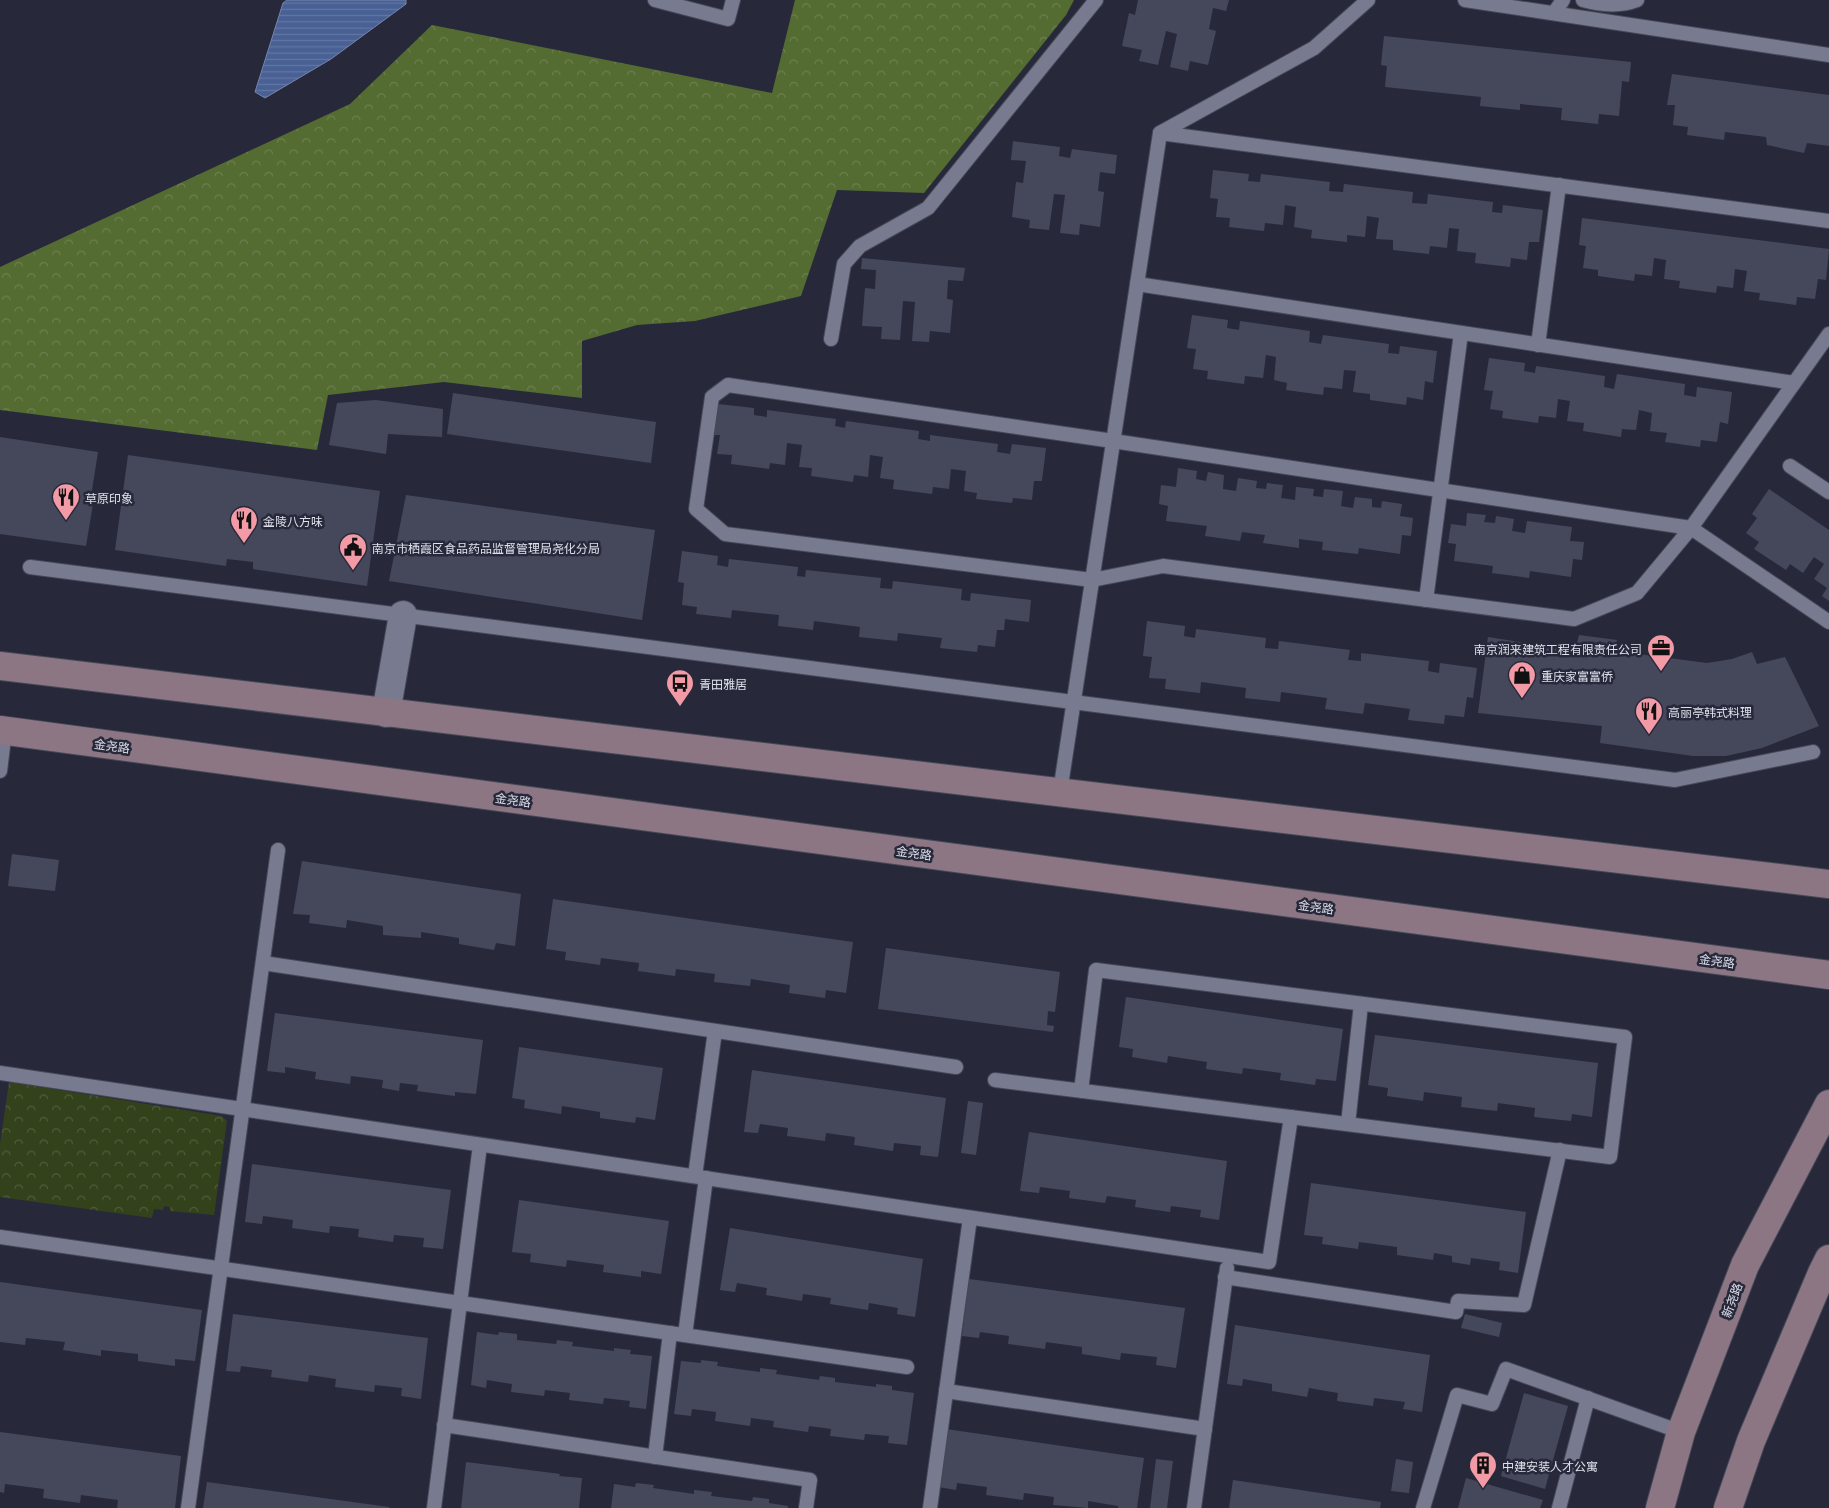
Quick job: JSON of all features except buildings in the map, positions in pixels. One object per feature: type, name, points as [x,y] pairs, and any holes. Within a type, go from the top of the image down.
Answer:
[{"type":"main road","points":[[0,666],[1829,884]]},
{"type":"main road","name":"金尧路","points":[[3,730],[1829,975]]},
{"type":"main road","name":"新尧路","points":[[1660,1508],[1681,1432],[1745,1265],[1829,1104]]},
{"type":"main road","points":[[1728,1508],[1751,1441],[1829,1259]]},
{"type":"street","points":[[386,713],[403,615]]},
{"type":"lane","points":[[655,0],[728,19],[733,0]]},
{"type":"lane","points":[[831,339],[844,264],[860,246],[928,208],[1096,0]]},
{"type":"lane","points":[[1160,133],[1314,48],[1368,0]]},
{"type":"lane","points":[[1465,0],[1829,55]]},
{"type":"lane","points":[[1554,13],[1562,0]]},
{"type":"lane","points":[[1583,0],[1600,4],[1626,4],[1637,0]]},
{"type":"lane","points":[[1160,133],[1829,221]]},
{"type":"lane","points":[[1060,792],[1160,133]]},
{"type":"lane","points":[[1538,345],[1559,185]]},
{"type":"lane","points":[[1136,284],[1794,383]]},
{"type":"lane","points":[[1426,600],[1461,333]]},
{"type":"lane","points":[[1829,334],[1692,528],[1637,593],[1574,619],[1163,566],[1092,580],[726,534],[696,509],[712,397],[728,385],[1692,528],[1829,622]]},
{"type":"lane","points":[[1790,466],[1829,492]]},
{"type":"lane","points":[[30,567],[1675,780],[1813,752]]},
{"type":"lane","points":[[0,771],[3,730]]},
{"type":"lane","points":[[188,1508],[278,850]]},
{"type":"lane","points":[[263,963],[956,1067]]},
{"type":"lane","points":[[995,1080],[1081,1091],[1291,1116],[1610,1157],[1625,1037],[1096,970],[1081,1091]]},
{"type":"lane","points":[[1348,1124],[1361,1004]]},
{"type":"lane","points":[[685,1335],[715,1031]]},
{"type":"lane","points":[[0,1073],[1269,1262],[1291,1116]]},
{"type":"lane","points":[[434,1508],[480,1145]]},
{"type":"lane","points":[[1225,1277],[1456,1312],[1458,1301],[1524,1305],[1560,1150]]},
{"type":"lane","points":[[930,1508],[970,1218]]},
{"type":"lane","points":[[0,1238],[907,1367]]},
{"type":"lane","points":[[1194,1508],[1228,1256]]},
{"type":"lane","points":[[655,1457],[670,1333]]},
{"type":"lane","points":[[1422,1508],[1456,1395],[1492,1404],[1506,1369],[1681,1432]]},
{"type":"lane","points":[[946,1391],[1205,1429]]},
{"type":"lane","points":[[1560,1508],[1588,1398]]},
{"type":"lane","points":[[444,1426],[810,1480],[806,1508]]},
{"type":"green space","points":[[795,0],[1074,0],[1066,15],[924,193],[837,190],[801,296],[695,321],[637,325],[582,341],[582,398],[444,382],[328,395],[317,450],[0,410],[0,267],[350,104],[432,25],[772,93]]},
{"type":"green space","points":[[9,1082],[222,1116],[227,1121],[214,1215],[170,1211],[170,1207],[164,1206],[163,1210],[154,1209],[152,1218],[0,1197],[0,1144]]},
{"type":"water","points":[[287,0],[406,0],[406,4],[331,59],[265,98],[255,92],[283,3]]},
{"type":"place","name":"草原印象","points":[[66,521]]},
{"type":"place","name":"金陵八方味","points":[[244,544]]},
{"type":"place","name":"南京市栖霞区食品药品监督管理局尧化分局","points":[[353,571]]},
{"type":"place","name":"南京润来建筑工程有限责任公司","points":[[1661,672]]},
{"type":"place","name":"重庆家富富侨","points":[[1522,699]]},
{"type":"place","name":"青田雅居","points":[[680,707]]},
{"type":"place","name":"高丽亭韩式料理","points":[[1649,735]]},
{"type":"place","name":"中建安装人才公寓","points":[[1483,1489]]}]
